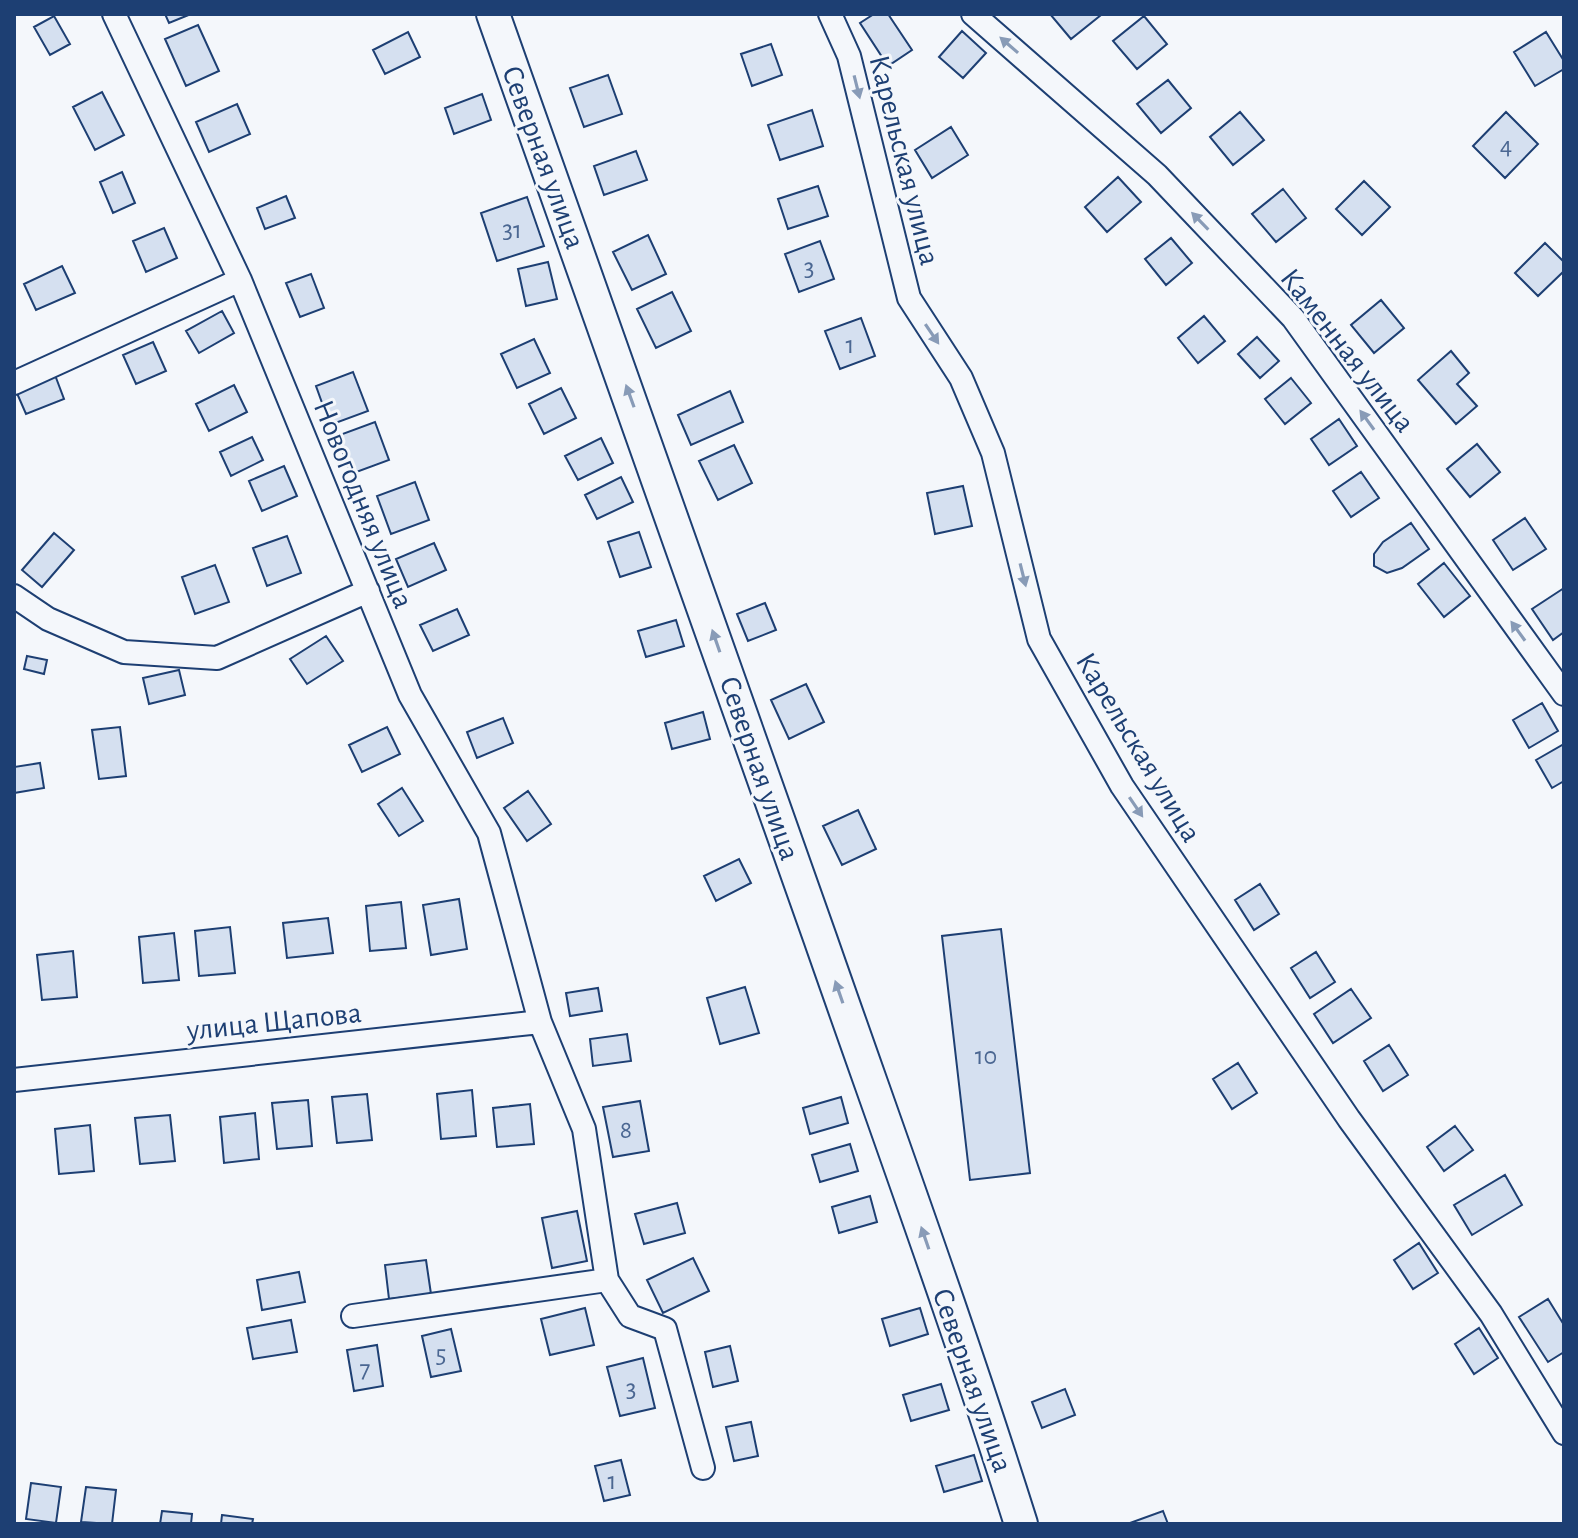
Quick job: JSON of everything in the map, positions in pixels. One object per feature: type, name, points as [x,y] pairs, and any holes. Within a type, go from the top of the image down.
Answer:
[{"type":"main road","name":"Северная улица","points":[[493,14],[891,1140],[979,1392],[1021,1524]]},
{"type":"street","name":"Новогодняя улица","points":[[114,14],[240,280],[410,695],[489,833],[540,1022],[584,1129],[607,1280]]},
{"type":"street","name":"Карельская улица","points":[[830,14],[849,56],[909,298],[961,378],[993,453],[1039,639],[1122,786],[1349,1119],[1491,1314],[1564,1433]]},
{"type":"street","name":"Каменная улица","points":[[973,14],[1157,175],[1293,318],[1564,694]]},
{"type":"street","points":[[14,383],[240,280]]},
{"type":"street","points":[[14,596],[48,619],[124,652],[217,658],[368,591]]},
{"type":"street","name":"улица Щапова","points":[[14,1080],[540,1022]]},
{"type":"street","points":[[353,1316],[607,1280],[630,1316],[665,1329],[703,1468]]},
{"type":"building","points":[[165,14],[191,14],[169,23]]},
{"type":"building","points":[[874,14],[888,14],[912,50],[888,66],[860,23]]},
{"type":"building","points":[[1050,14],[1101,14],[1101,15],[1071,39]]},
{"type":"building","points":[[54,16],[70,44],[50,55],[34,27]]},
{"type":"building","points":[[1144,16],[1167,44],[1137,69],[1113,41]]},
{"type":"building","points":[[198,25],[219,71],[186,86],[165,39]]},
{"type":"building","points":[[962,31],[986,53],[963,78],[939,57]]},
{"type":"building","points":[[408,32],[420,57],[385,74],[373,50]]},
{"type":"building","points":[[1546,32],[1564,61],[1564,69],[1535,86],[1514,52]]},
{"type":"building","points":[[771,44],[782,75],[752,86],[741,54]]},
{"type":"building","points":[[608,75],[622,114],[584,127],[570,88]]},
{"type":"building","points":[[1168,80],[1191,108],[1161,133],[1137,104]]},
{"type":"building","points":[[102,92],[124,135],[95,150],[73,107]]},
{"type":"building","points":[[482,94],[491,120],[454,134],[445,108]]},
{"type":"building","points":[[237,104],[250,134],[209,152],[196,122]]},
{"type":"building","points":[[812,110],[823,146],[780,160],[768,125]]},
{"type":"building","points":[[1240,112],[1264,140],[1233,165],[1210,137]]},
{"type":"building","points":[[1506,112],[1538,144],[1505,178],[1473,146]]},
{"type":"building","points":[[951,127],[968,155],[932,178],[915,150]]},
{"type":"building","points":[[636,151],[647,180],[604,195],[594,166]]},
{"type":"building","points":[[122,172],[135,203],[113,213],[100,182]]},
{"type":"building","points":[[1118,177],[1141,202],[1107,232],[1085,207]]},
{"type":"building","points":[[1364,181],[1390,207],[1362,235],[1336,209]]},
{"type":"building","points":[[818,186],[828,216],[788,229],[778,199]]},
{"type":"building","points":[[1283,189],[1306,218],[1276,242],[1252,214]]},
{"type":"building","points":[[286,196],[295,218],[265,229],[257,208]]},
{"type":"building","points":[[527,197],[544,246],[497,261],[481,213]]},
{"type":"building","points":[[164,228],[177,258],[146,272],[133,241]]},
{"type":"building","points":[[648,235],[666,274],[632,290],[613,252]]},
{"type":"building","points":[[1171,238],[1192,263],[1166,285],[1145,259]]},
{"type":"building","points":[[820,241],[834,279],[799,292],[785,254]]},
{"type":"building","points":[[1545,243],[1564,262],[1564,271],[1538,296],[1515,273]]},
{"type":"building","points":[[548,262],[557,299],[526,306],[518,269]]},
{"type":"building","points":[[62,266],[75,293],[36,310],[24,284]]},
{"type":"building","points":[[311,274],[324,308],[300,317],[286,283]]},
{"type":"building","points":[[672,292],[691,331],[656,348],[637,309]]},
{"type":"building","points":[[1381,300],[1404,328],[1374,353],[1351,325]]},
{"type":"building","points":[[222,311],[234,333],[199,353],[186,331]]},
{"type":"building","points":[[1204,316],[1225,341],[1198,363],[1178,338]]},
{"type":"building","points":[[861,318],[875,356],[840,369],[825,331]]},
{"type":"building","points":[[1257,337],[1279,361],[1260,378],[1238,354]]},
{"type":"building","points":[[534,339],[550,373],[517,388],[501,354]]},
{"type":"building","points":[[153,342],[166,371],[136,384],[123,355]]},
{"type":"building","points":[[1451,351],[1469,373],[1457,384],[1477,406],[1456,424],[1418,380]]},
{"type":"building","points":[[353,372],[368,411],[330,425],[316,386]]},
{"type":"building","points":[[55,375],[64,399],[26,414],[16,391]]},
{"type":"building","points":[[1291,378],[1311,403],[1285,424],[1265,399]]},
{"type":"building","points":[[234,385],[247,412],[209,431],[196,404]]},
{"type":"building","points":[[561,388],[576,418],[544,434],[529,404]]},
{"type":"building","points":[[730,391],[743,422],[691,445],[678,415]]},
{"type":"building","points":[[1339,419],[1357,446],[1329,465],[1311,439]]},
{"type":"building","points":[[375,422],[389,460],[351,474],[337,436]]},
{"type":"building","points":[[252,437],[263,460],[231,476],[220,452]]},
{"type":"building","points":[[601,438],[613,463],[578,480],[565,456]]},
{"type":"building","points":[[1477,444],[1500,472],[1470,497],[1447,469]]},
{"type":"building","points":[[734,445],[752,483],[718,500],[699,461]]},
{"type":"building","points":[[284,466],[297,496],[262,511],[249,481]]},
{"type":"building","points":[[1361,472],[1379,498],[1351,517],[1333,491]]},
{"type":"building","points":[[621,477],[633,502],[597,519],[585,495]]},
{"type":"building","points":[[415,482],[429,520],[391,534],[377,496]]},
{"type":"building","points":[[963,486],[972,526],[935,534],[927,493]]},
{"type":"building","points":[[1525,518],[1546,549],[1513,570],[1493,540]]},
{"type":"building","points":[[1411,523],[1429,549],[1402,568],[1387,573],[1374,566],[1374,554],[1383,542]]},
{"type":"building","points":[[639,532],[651,567],[620,577],[608,542]]},
{"type":"building","points":[[54,533],[74,550],[42,587],[22,570]]},
{"type":"building","points":[[287,536],[301,573],[267,586],[253,548]]},
{"type":"building","points":[[434,543],[446,570],[408,587],[396,559]]},
{"type":"building","points":[[1444,563],[1470,596],[1444,617],[1418,584]]},
{"type":"building","points":[[215,565],[229,602],[195,614],[182,577]]},
{"type":"building","points":[[1564,588],[1564,632],[1553,640],[1532,609]]},
{"type":"building","points":[[765,603],[776,630],[748,641],[737,614]]},
{"type":"building","points":[[457,609],[469,635],[433,651],[420,625]]},
{"type":"building","points":[[676,620],[684,646],[646,657],[638,631]]},
{"type":"building","points":[[326,636],[343,661],[307,684],[290,659]]},
{"type":"building","points":[[27,656],[47,660],[44,674],[24,669]]},
{"type":"building","points":[[179,670],[185,695],[149,704],[143,678]]},
{"type":"building","points":[[806,684],[824,722],[789,739],[771,700]]},
{"type":"building","points":[[1542,703],[1558,731],[1529,748],[1513,720]]},
{"type":"building","points":[[703,712],[710,739],[672,749],[665,723]]},
{"type":"building","points":[[503,718],[513,743],[477,758],[467,732]]},
{"type":"building","points":[[120,727],[126,776],[99,779],[92,730]]},
{"type":"building","points":[[387,727],[400,754],[362,772],[349,745]]},
{"type":"building","points":[[1564,744],[1564,781],[1552,788],[1536,760]]},
{"type":"building","points":[[40,763],[44,788],[14,793],[14,767]]},
{"type":"building","points":[[402,788],[423,821],[399,836],[378,804]]},
{"type":"building","points":[[528,791],[551,824],[527,841],[504,808]]},
{"type":"building","points":[[858,810],[876,849],[842,865],[823,826]]},
{"type":"building","points":[[739,859],[751,883],[716,901],[704,876]]},
{"type":"building","points":[[1260,884],[1279,914],[1254,930],[1235,900]]},
{"type":"building","points":[[459,899],[467,949],[431,955],[423,905]]},
{"type":"building","points":[[401,902],[406,948],[370,951],[366,906]]},
{"type":"building","points":[[328,918],[333,953],[287,958],[283,923]]},
{"type":"building","points":[[230,927],[235,973],[199,976],[195,931]]},
{"type":"building","points":[[1001,929],[1030,1173],[970,1180],[942,936]]},
{"type":"building","points":[[174,933],[179,980],[143,983],[139,937]]},
{"type":"building","points":[[73,951],[77,997],[42,1000],[37,955]]},
{"type":"building","points":[[1316,952],[1335,982],[1310,998],[1291,968]]},
{"type":"building","points":[[745,987],[759,1033],[720,1044],[707,998]]},
{"type":"building","points":[[598,988],[602,1011],[570,1016],[566,993]]},
{"type":"building","points":[[1351,989],[1371,1018],[1333,1043],[1314,1014]]},
{"type":"building","points":[[627,1034],[631,1061],[593,1066],[590,1039]]},
{"type":"building","points":[[1389,1045],[1408,1075],[1383,1091],[1364,1061]]},
{"type":"building","points":[[1238,1063],[1257,1093],[1232,1109],[1213,1079]]},
{"type":"building","points":[[472,1090],[476,1136],[441,1139],[437,1094]]},
{"type":"building","points":[[367,1094],[372,1140],[337,1143],[332,1097]]},
{"type":"building","points":[[841,1097],[848,1123],[810,1134],[803,1108]]},
{"type":"building","points":[[308,1100],[312,1146],[277,1149],[272,1103]]},
{"type":"building","points":[[640,1101],[649,1151],[613,1157],[603,1107]]},
{"type":"building","points":[[530,1104],[534,1144],[497,1147],[493,1108]]},
{"type":"building","points":[[255,1113],[259,1159],[224,1163],[220,1117]]},
{"type":"building","points":[[170,1115],[175,1161],[140,1164],[135,1118]]},
{"type":"building","points":[[90,1125],[94,1171],[59,1174],[55,1129]]},
{"type":"building","points":[[1455,1126],[1473,1150],[1444,1171],[1427,1147]]},
{"type":"building","points":[[850,1144],[858,1171],[820,1182],[812,1155]]},
{"type":"building","points":[[1505,1175],[1522,1205],[1472,1235],[1454,1205]]},
{"type":"building","points":[[870,1196],[877,1222],[839,1233],[832,1207]]},
{"type":"building","points":[[677,1203],[685,1233],[644,1244],[635,1214]]},
{"type":"building","points":[[577,1211],[587,1261],[552,1268],[542,1218]]},
{"type":"building","points":[[1419,1243],[1438,1273],[1413,1289],[1394,1260]]},
{"type":"building","points":[[693,1258],[709,1291],[663,1313],[647,1280]]},
{"type":"building","points":[[426,1260],[431,1294],[389,1299],[385,1265]]},
{"type":"building","points":[[299,1272],[305,1302],[262,1310],[257,1280]]},
{"type":"building","points":[[1548,1299],[1564,1325],[1564,1352],[1548,1362],[1519,1317]]},
{"type":"building","points":[[585,1308],[594,1345],[550,1355],[541,1319]]},
{"type":"building","points":[[920,1308],[928,1334],[890,1346],[882,1319]]},
{"type":"building","points":[[291,1320],[297,1352],[253,1359],[247,1328]]},
{"type":"building","points":[[1479,1328],[1498,1358],[1474,1374],[1455,1344]]},
{"type":"building","points":[[451,1329],[461,1371],[431,1377],[422,1336]]},
{"type":"building","points":[[377,1345],[383,1386],[354,1391],[347,1350]]},
{"type":"building","points":[[730,1346],[738,1381],[713,1387],[705,1352]]},
{"type":"building","points":[[643,1358],[655,1408],[620,1416],[607,1367]]},
{"type":"building","points":[[941,1384],[949,1410],[911,1421],[903,1395]]},
{"type":"building","points":[[1065,1389],[1075,1415],[1042,1428],[1032,1402]]},
{"type":"building","points":[[751,1422],[758,1456],[734,1461],[726,1427]]},
{"type":"building","points":[[974,1455],[982,1481],[944,1492],[936,1466]]},
{"type":"building","points":[[621,1460],[630,1495],[604,1501],[595,1466]]},
{"type":"building","points":[[31,1483],[61,1487],[56,1523],[26,1519]]},
{"type":"building","points":[[86,1487],[116,1490],[112,1524],[81,1522]]},
{"type":"building","points":[[162,1511],[192,1514],[191,1524],[160,1524]]},
{"type":"building","points":[[1163,1511],[1168,1524],[1130,1524],[1130,1523]]},
{"type":"building","points":[[222,1515],[253,1519],[252,1524],[221,1524]]}]
